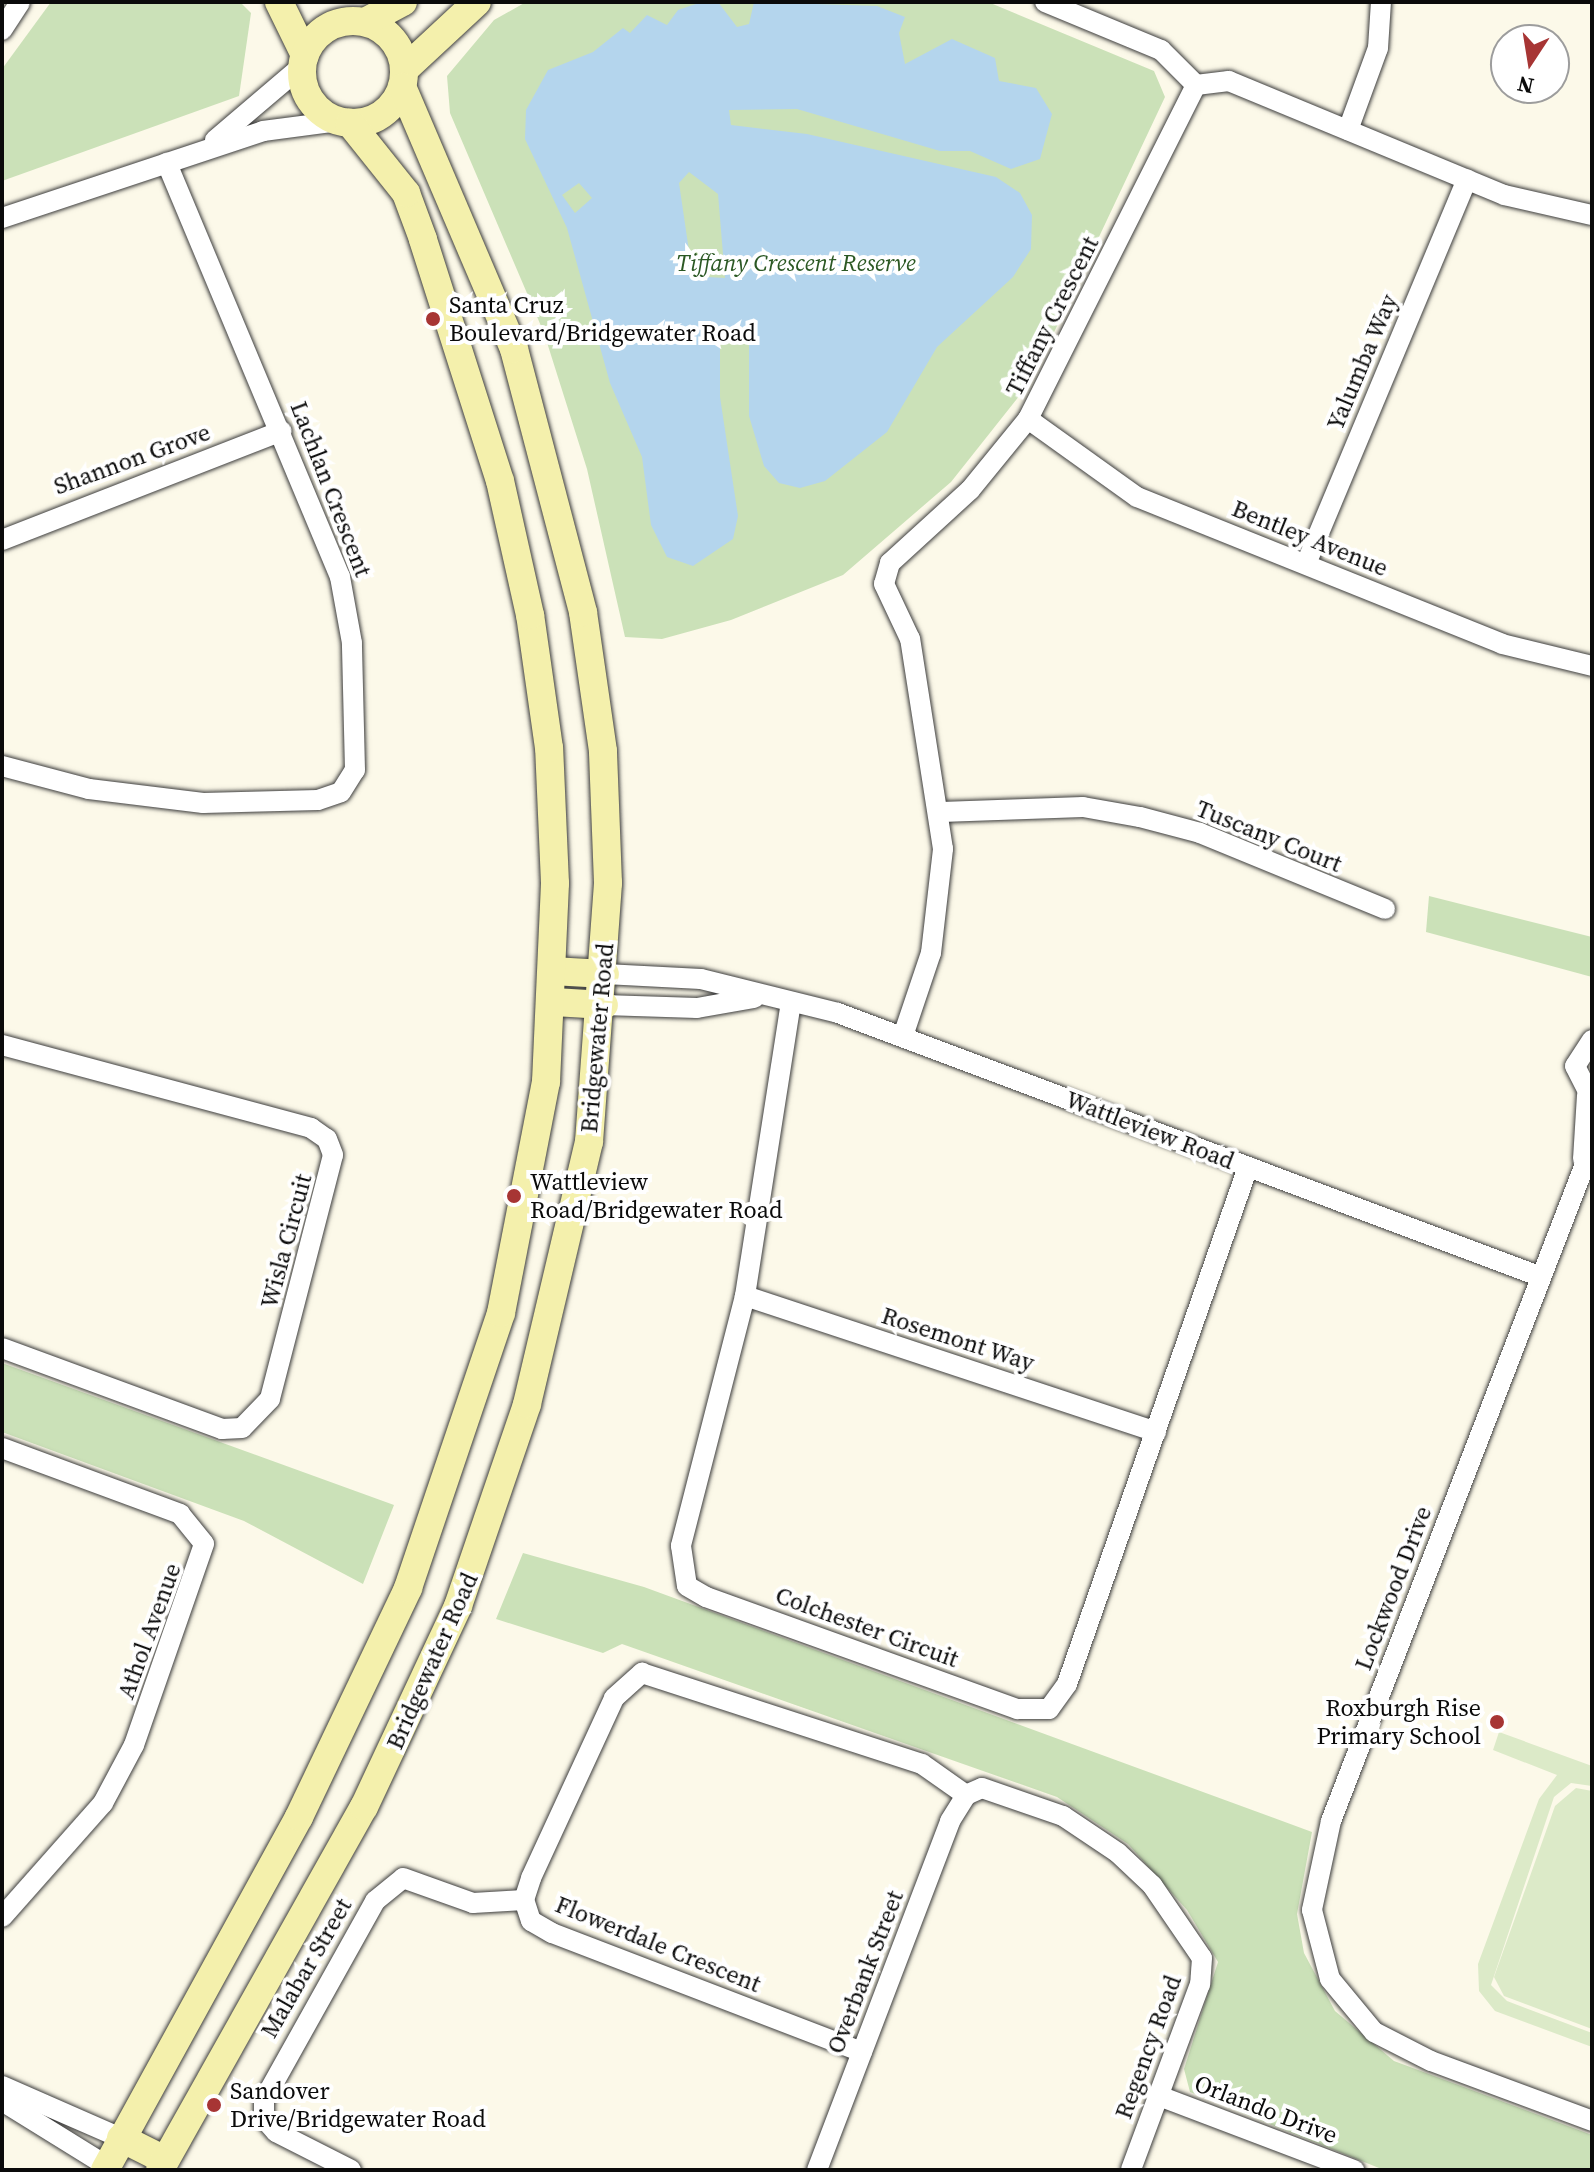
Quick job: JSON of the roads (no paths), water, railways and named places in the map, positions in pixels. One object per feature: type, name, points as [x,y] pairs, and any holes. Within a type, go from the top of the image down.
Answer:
[{"type":"street","points":[[2,30],[20,2]]},
{"type":"street","points":[[279,2],[304,60],[310,100],[345,122]]},
{"type":"street","points":[[329,2],[393,39],[404,78]]},
{"type":"street","points":[[202,149],[304,60],[322,31],[358,21],[403,2]]},
{"type":"street","points":[[2,218],[202,149],[307,121],[345,122],[382,114],[404,78],[477,2]]},
{"type":"street","points":[[1045,2],[1161,50],[1196,85],[1229,81],[1467,179],[1592,215]]},
{"type":"street","points":[[1348,130],[1378,48],[1381,2]]},
{"type":"street","name":"Bridgewater Road","points":[[163,2165],[364,1807],[458,1606],[478,1557],[562,1276],[589,1142],[604,1005],[603,751],[557,493],[514,349],[404,78]]},
{"type":"street","name":"Tiffany Crescent","points":[[903,1036],[934,937],[941,812],[910,639],[884,584],[890,563],[970,490],[1028,419],[1196,85]]},
{"type":"street","name":"Bridgewater Road","points":[[109,2169],[121,2138],[299,1817],[428,1540],[517,1249],[554,1002],[549,748],[500,481],[406,193],[345,122]]},
{"type":"street","name":"Lachlan Crescent","points":[[4,773],[89,789],[203,803],[318,800],[348,786],[356,761],[348,606],[281,431],[167,163]]},
{"type":"street","name":"Yalumba Way","points":[[1306,564],[1467,179]]},
{"type":"street","name":"Bentley Avenue","points":[[1028,419],[1137,497],[1502,644],[1592,666]]},
{"type":"street","name":"Shannon Grove","points":[[2,540],[281,431]]},
{"type":"street","name":"Tuscany Court","points":[[941,812],[1083,807],[1140,817],[1200,833],[1385,909]]},
{"type":"street","name":"Wattleview Road","points":[[552,971],[701,979],[758,998],[791,1002],[903,1036],[1539,1276]]},
{"type":"street","name":"Wattleview Road","points":[[554,1002],[697,1008],[758,998]]},
{"type":"street","name":"Colchester Circuit","points":[[791,1002],[745,1296],[681,1546],[687,1586],[1017,1709],[1049,1709],[1060,1699],[1248,1167]]},
{"type":"street","name":"Lockwood Drive","points":[[1592,1040],[1575,1066],[1589,1097],[1587,1153],[1317,1860],[1312,1910],[1330,1979],[1374,2032],[1431,2061],[1592,2121]]},
{"type":"street","name":"Wisla Circuit","points":[[2,1045],[311,1128],[327,1139],[333,1155],[270,1399],[242,1428],[222,1429],[2,1348]]},
{"type":"street","name":"Rosemont Way","points":[[745,1296],[1156,1432]]},
{"type":"street","name":"Athol Avenue","points":[[2,1448],[180,1514],[204,1544],[134,1745],[103,1803],[2,1917]]},
{"type":"street","name":"Flowerdale Crescent","points":[[862,2052],[552,1933],[531,1921],[524,1900],[614,1698],[624,1681],[642,1673],[922,1764],[966,1795]]},
{"type":"street","name":"Regency Road","points":[[966,1795],[992,1789],[1079,1825],[1135,1867],[1198,1949],[1203,1972],[1131,2170]]},
{"type":"street","name":"Overbank Street","points":[[817,2170],[966,1795]]},
{"type":"street","name":"Malabar Street","points":[[351,2170],[276,2132],[264,2118],[264,2100],[375,1901],[403,1878],[473,1903],[524,1900]]},
{"type":"street","points":[[2,2086],[121,2138],[163,2165]]},
{"type":"street","name":"Orlando Drive","points":[[1159,2096],[1354,2170]]},
{"type":"street","points":[[2,2101],[109,2169]]},
{"type":"water","points":[[702,2],[718,2],[737,27],[749,24],[754,2],[877,6],[905,17],[899,33],[905,64],[952,39],[995,58],[999,81],[1036,88],[1052,114],[1040,159],[1011,169],[970,151],[940,151],[797,109],[729,110],[731,125],[807,134],[996,177],[1020,193],[1032,215],[1031,249],[1013,277],[937,347],[887,432],[825,481],[800,488],[779,483],[764,466],[749,416],[749,345],[739,332],[727,331],[720,341],[720,397],[738,516],[733,539],[693,566],[667,557],[651,525],[642,457],[610,383],[567,228],[525,139],[526,110],[548,70],[593,52],[623,28],[630,33],[647,15],[667,25],[678,10]],"holes":[[[689,172],[718,194],[725,278],[707,277],[689,251],[679,183]],[[579,183],[592,198],[575,213],[562,195]]]},
{"type":"place","name":"Santa Cruz Boulevard/Bridgewater Road","points":[[433,319]]},
{"type":"place","name":"Wattleview Road/Bridgewater Road","points":[[514,1196]]},
{"type":"place","name":"Roxburgh Rise Primary School","points":[[1497,1722]]},
{"type":"place","name":"Sandover Drive/Bridgewater Road","points":[[214,2105]]},
{"type":"park label","name":"Tiffany Crescent Reserve","points":[[796,263]]}]
